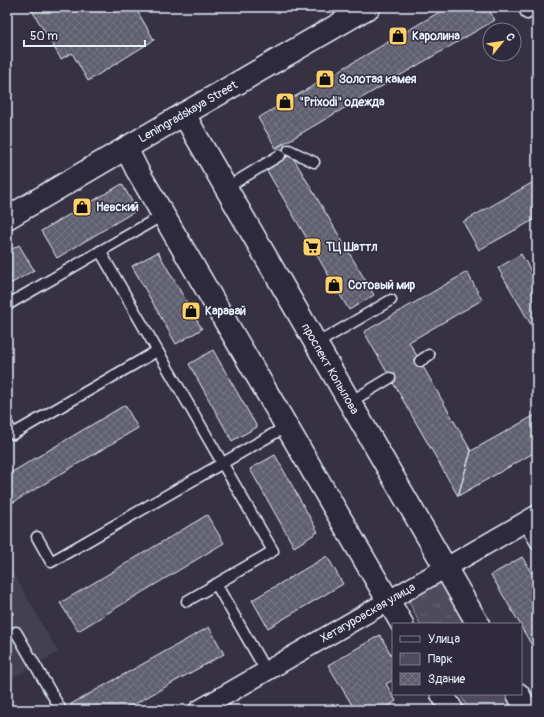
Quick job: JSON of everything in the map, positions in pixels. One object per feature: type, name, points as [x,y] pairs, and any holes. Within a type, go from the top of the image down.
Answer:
[{"type":"street","name":"Leningradskaya Street","points":[[9,213],[126,148],[369,7]]},
{"type":"street","name":"проспект Копылова","points":[[184,114],[477,623]]},
{"type":"street","points":[[126,148],[163,215],[401,623]]},
{"type":"street","name":"Хетагуровская улица","points":[[199,710],[530,519]]},
{"type":"street","points":[[443,695],[452,710]]},
{"type":"street","points":[[519,695],[527,710]]},
{"type":"lane","points":[[226,188],[284,153],[314,162]]},
{"type":"lane","points":[[7,305],[163,215]]},
{"type":"lane","points":[[100,251],[273,551],[187,601]]},
{"type":"lane","points":[[316,344],[391,300]]},
{"type":"lane","points":[[7,424],[13,434],[157,350]]},
{"type":"lane","points":[[420,361],[429,355]]},
{"type":"lane","points":[[350,402],[390,378]]},
{"type":"lane","points":[[37,537],[51,562],[287,426]]},
{"type":"lane","points":[[530,519],[537,545]]},
{"type":"lane","points":[[216,584],[266,671]]},
{"type":"lane","points":[[16,632],[61,710]]},
{"type":"shaded area","points":[[7,562],[58,652],[7,681]]},
{"type":"green space","points":[[441,581],[446,586],[466,623],[420,623],[410,604],[409,597]]},
{"type":"green space","points":[[461,695],[508,695],[516,710],[469,710]]},
{"type":"building","points":[[30,7],[135,7],[154,40],[88,81],[72,53],[61,59]]},
{"type":"building","points":[[448,7],[487,7],[495,20],[492,22],[482,22],[482,28],[276,148],[258,118]]},
{"type":"building","points":[[284,143],[291,154],[283,160],[276,148]]},
{"type":"building","points":[[291,154],[374,295],[349,310],[266,169]]},
{"type":"building","points":[[537,180],[537,218],[479,250],[463,222]]},
{"type":"building","points":[[122,184],[137,210],[57,258],[41,231]]},
{"type":"building","points":[[19,245],[34,270],[7,286],[7,252]]},
{"type":"building","points":[[158,252],[202,329],[176,344],[132,266]]},
{"type":"building","points":[[521,254],[537,281],[537,335],[498,268]]},
{"type":"building","points":[[467,272],[482,300],[409,342],[471,451],[458,496],[364,332]]},
{"type":"building","points":[[213,350],[257,427],[232,441],[189,364]]},
{"type":"building","points":[[125,405],[138,428],[7,506],[7,475]]},
{"type":"building","points":[[537,414],[537,451],[458,496],[471,451]]},
{"type":"building","points":[[275,455],[318,532],[294,547],[250,469]]},
{"type":"building","points":[[207,515],[224,543],[78,631],[60,603]]},
{"type":"building","points":[[327,556],[343,584],[268,628],[252,600]]},
{"type":"building","points":[[522,557],[537,582],[537,654],[522,629],[522,623],[519,623],[491,575]]},
{"type":"building","points":[[7,601],[14,613],[7,617]]},
{"type":"building","points":[[209,627],[224,654],[124,710],[74,710],[71,704]]},
{"type":"building","points":[[380,635],[392,656],[392,681],[386,684],[396,701],[384,710],[355,710],[328,665]]},
{"type":"place","name":"Каролина","points":[[398,36]]},
{"type":"place","name":"Золотая камея","points":[[325,79]]},
{"type":"place","name":"\"Prixodi\" одежда","points":[[285,102]]},
{"type":"place","name":"Невский","points":[[82,207]]},
{"type":"place","name":"ТЦ Шаттл","points":[[312,247]]},
{"type":"place","name":"Сотовый мир","points":[[334,285]]},
{"type":"place","name":"Каравай","points":[[191,311]]}]
